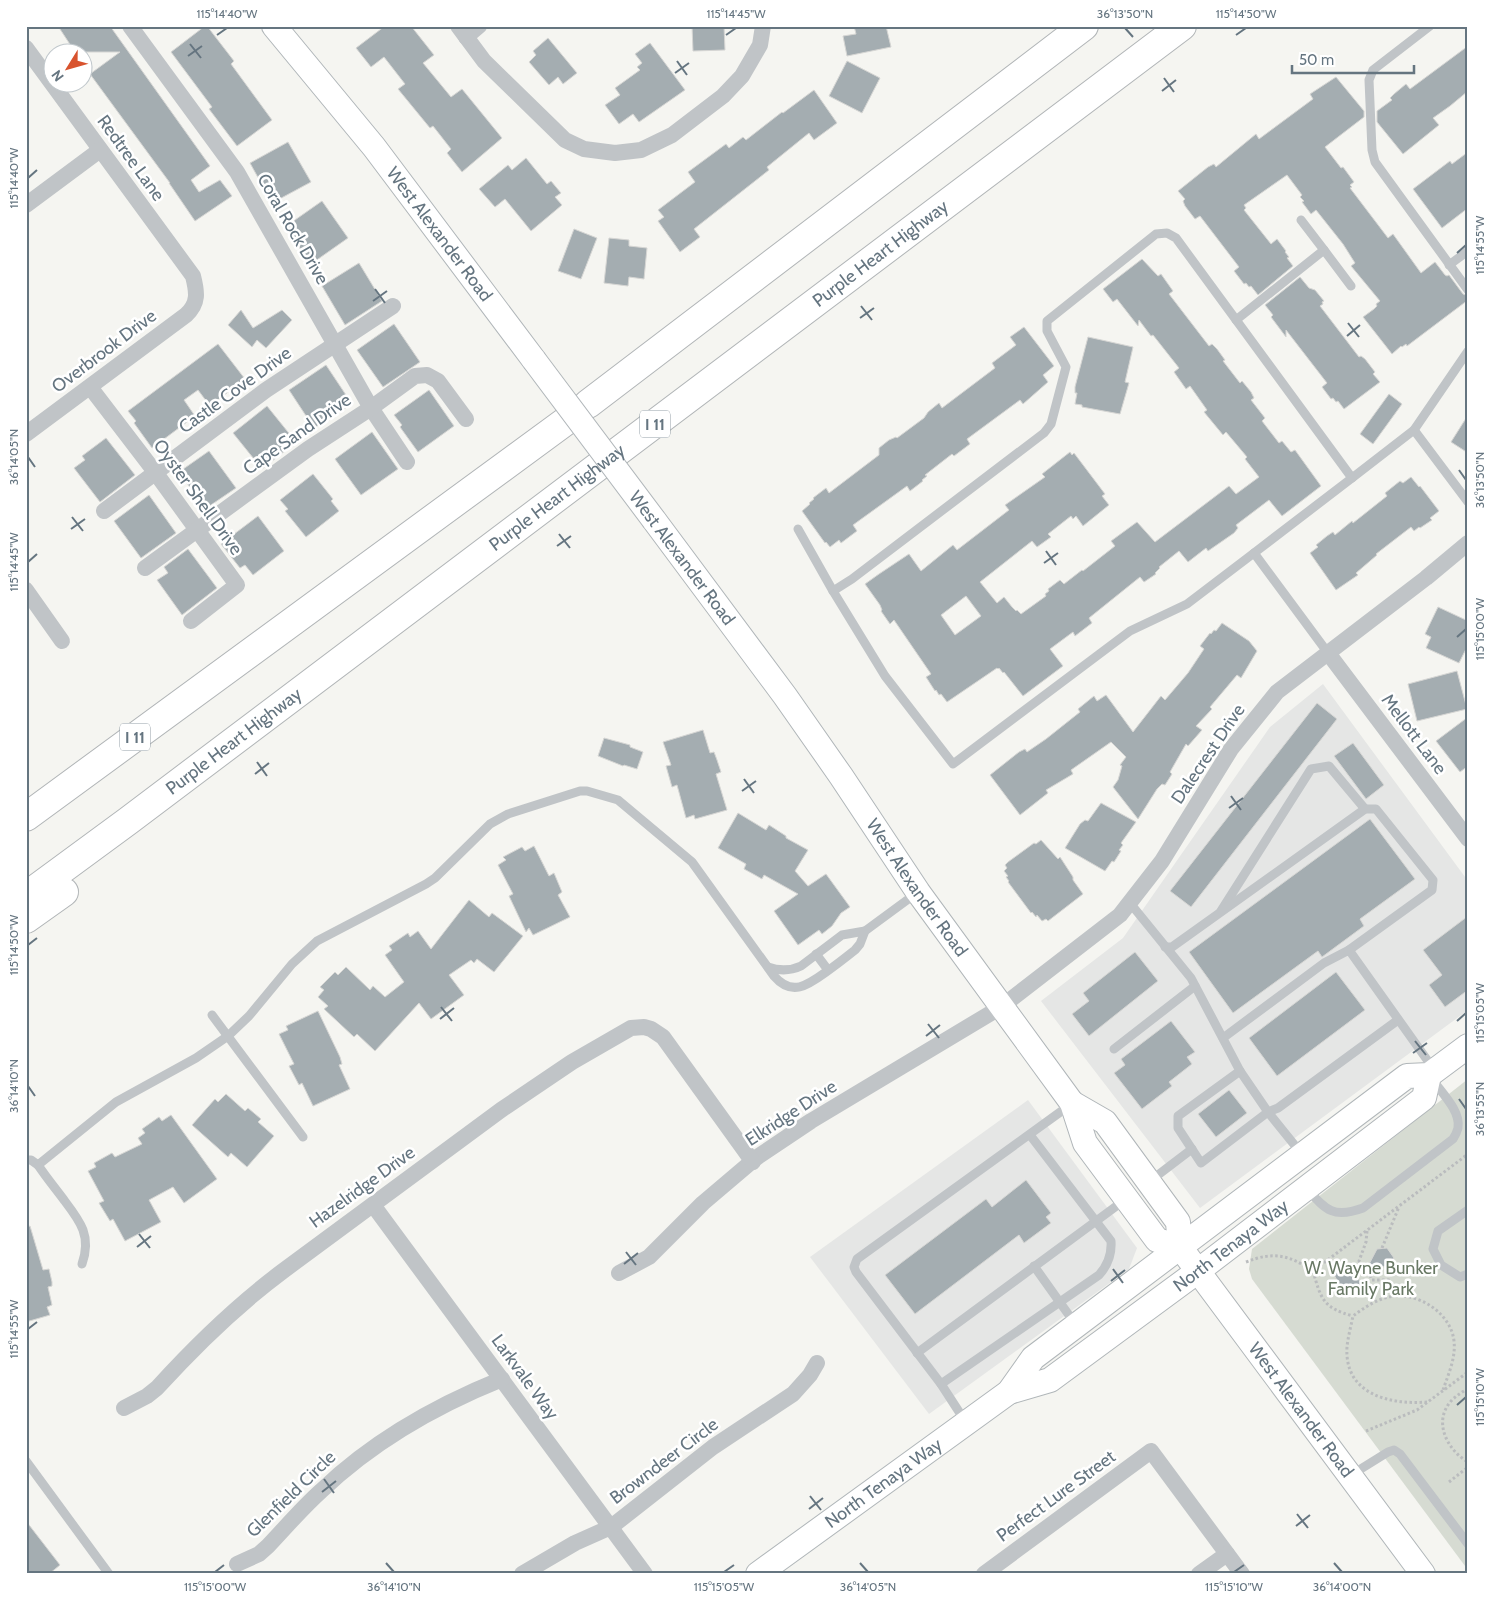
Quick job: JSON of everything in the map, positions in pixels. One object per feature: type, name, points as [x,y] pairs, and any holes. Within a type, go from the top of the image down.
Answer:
[{"type":"highway","points":[[588,404],[1084,26]]},
{"type":"highway","name":"Purple Heart Highway","points":[[26,896],[1182,26]]},
{"type":"highway","name":"I 11","points":[[26,817],[566,421]]},
{"type":"highway","points":[[26,919],[83,877],[128,821]]},
{"type":"main road","name":"West Alexander Road","points":[[274,26],[374,147],[786,696],[918,892],[1072,1103],[1085,1143],[1157,1240],[1180,1247]]},
{"type":"main road","points":[[1432,1073],[1468,1046]]},
{"type":"main road","name":"North Tenaya Way","points":[[758,1574],[1009,1392],[1033,1358],[1407,1076],[1432,1073],[1424,1098],[1198,1271],[1050,1380],[1009,1392]]},
{"type":"main road","name":"West Alexander Road","points":[[1072,1103],[1105,1122],[1178,1222],[1180,1247],[1423,1574]]},
{"type":"street","points":[[480,26],[462,32],[484,61],[565,140],[584,149],[615,153],[641,150],[672,135],[723,96],[742,76],[760,45],[762,30]]},
{"type":"street","name":"Coral Rock Drive","points":[[132,27],[237,172],[336,343],[371,408],[408,462]]},
{"type":"street","name":"Redtree Lane","points":[[26,48],[193,276],[197,294]]},
{"type":"street","points":[[26,205],[100,150]]},
{"type":"street","name":"Overbrook Drive","points":[[26,434],[186,315],[192,309],[197,294]]},
{"type":"street","name":"Castle Cove Drive","points":[[104,511],[266,390],[393,306]]},
{"type":"street","name":"Cape Sand Drive","points":[[145,568],[308,449],[371,408],[415,376],[427,375],[438,381],[466,419]]},
{"type":"street","name":"Oyster Shell Drive","points":[[90,387],[198,529],[237,585],[192,622]]},
{"type":"street","name":"Dalecrest Drive","points":[[1001,1007],[1120,915],[1162,860],[1232,750],[1277,692],[1426,578],[1468,543]]},
{"type":"street","points":[[26,590],[62,641]]},
{"type":"street","name":"Mellott Lane","points":[[1328,653],[1468,839]]},
{"type":"street","name":"Elkridge Drive","points":[[620,1273],[649,1257],[703,1203],[752,1162],[811,1121],[1001,1007]]},
{"type":"street","name":"Hazelridge Drive","points":[[124,1408],[157,1388],[191,1350],[250,1296],[501,1110],[541,1082],[625,1030],[644,1027],[663,1037],[752,1162]]},
{"type":"street","name":"Larkvale Way","points":[[373,1205],[645,1574]]},
{"type":"street","name":"Browndeer Circle","points":[[522,1574],[575,1543],[610,1527],[713,1447],[793,1394],[810,1376],[817,1363]]},
{"type":"street","name":"Glenfield Circle","points":[[238,1564],[259,1554],[322,1490],[372,1448],[403,1427],[435,1409],[502,1379]]},
{"type":"street","name":"Perfect Lure Street","points":[[984,1574],[1151,1451],[1227,1554]]},
{"type":"street","points":[[1199,1574],[1227,1554],[1242,1574]]},
{"type":"lane","points":[[1430,26],[1373,70],[1369,80],[1372,150],[1375,162],[1468,290]]},
{"type":"lane","points":[[1301,220],[1351,286]]},
{"type":"lane","points":[[833,591],[852,579],[1044,433],[1051,424],[1066,366],[1047,331],[1047,321],[1156,234],[1167,233],[1176,238],[1352,478]]},
{"type":"lane","points":[[1236,320],[1324,250]]},
{"type":"lane","points":[[1449,265],[1468,251]]},
{"type":"lane","points":[[798,529],[885,676],[953,764],[1130,631],[1187,604],[1414,430],[1468,351]]},
{"type":"lane","points":[[1414,430],[1468,502]]},
{"type":"lane","points":[[1254,553],[1328,653]]},
{"type":"lane","points":[[1218,914],[1311,769],[1329,766],[1366,809]]},
{"type":"lane","points":[[38,1165],[116,1102],[196,1058],[228,1036],[249,1016],[292,964],[316,941],[435,878],[484,829],[499,818],[580,791],[618,800],[687,856],[778,981],[791,987],[806,986],[855,950],[865,932]]},
{"type":"lane","points":[[1165,947],[1172,947],[1366,809],[1376,809],[1433,880],[1432,890],[1349,950],[1324,963],[1223,1038]]},
{"type":"lane","points":[[768,967],[781,970],[795,969],[801,966],[842,935],[865,932],[918,892]]},
{"type":"lane","points":[[1130,903],[1191,978],[1240,1071],[1268,1112],[1303,1154]]},
{"type":"lane","points":[[1306,1188],[1322,1206],[1337,1214],[1350,1213],[1363,1208],[1453,1139],[1458,1128],[1458,1119],[1453,1108],[1432,1073],[1349,950]]},
{"type":"lane","points":[[816,954],[828,970]]},
{"type":"lane","points":[[1114,1049],[1195,986]]},
{"type":"lane","points":[[212,1015],[302,1137]]},
{"type":"lane","points":[[1240,1071],[1178,1116],[1178,1128],[1201,1163],[1268,1112],[1278,1108],[1398,1020]]},
{"type":"lane","points":[[967,1423],[941,1384],[854,1267],[857,1258],[1072,1103]]},
{"type":"lane","points":[[941,1384],[1099,1275],[1107,1266],[1112,1251],[1112,1240],[1030,1135]]},
{"type":"lane","points":[[1149,1182],[1192,1149]]},
{"type":"lane","points":[[26,1160],[31,1160],[38,1165],[81,1224],[86,1242],[82,1264]]},
{"type":"lane","points":[[917,1353],[1127,1199]]},
{"type":"lane","points":[[1468,1210],[1438,1231],[1433,1249],[1441,1266],[1460,1277],[1468,1274]]},
{"type":"lane","points":[[1034,1266],[1076,1325]]},
{"type":"lane","points":[[1350,1475],[1394,1450],[1400,1454],[1468,1544]]},
{"type":"lane","points":[[26,1461],[109,1574]]},
{"type":"path","points":[[1313,1271],[1468,1154]]},
{"type":"path","points":[[1382,1248],[1399,1206]]},
{"type":"path","points":[[1367,1230],[1366,1242],[1359,1261],[1367,1268],[1372,1280],[1390,1280],[1393,1296]]},
{"type":"path","points":[[1246,1262],[1261,1256],[1278,1256],[1297,1260],[1313,1271],[1323,1299],[1331,1308],[1353,1316]]},
{"type":"path","points":[[1427,1402],[1400,1403],[1384,1400],[1365,1390],[1356,1380],[1347,1352],[1353,1316],[1372,1304],[1393,1296],[1407,1296],[1431,1306],[1441,1315],[1454,1340],[1452,1368],[1443,1390]]},
{"type":"path","points":[[1366,1431],[1417,1410],[1468,1372]]},
{"type":"path","points":[[1468,1388],[1451,1401],[1445,1411],[1442,1425],[1450,1446],[1461,1458],[1468,1462]]},
{"type":"path","points":[[1449,1482],[1468,1467]]},
{"type":"shaded area","points":[[1323,684],[1468,881],[1468,1010],[1200,1208],[1041,1001],[1123,938],[1270,727]]},
{"type":"shaded area","points":[[1028,1100],[1137,1248],[1129,1269],[929,1414],[810,1257]]},
{"type":"green space","name":"W. Wayne Bunker Family Park","points":[[1468,1079],[1468,1570],[1252,1279],[1249,1269],[1252,1249]]},
{"type":"building","points":[[58,26],[110,26],[210,166],[191,180],[199,192],[220,180],[232,196],[195,221],[170,183],[92,77],[92,73],[120,52],[92,52],[92,42],[68,42]]},
{"type":"building","points":[[207,26],[234,61],[231,64],[272,120],[237,146],[209,109],[212,107],[171,52]]},
{"type":"building","points":[[385,26],[411,26],[434,55],[423,63],[451,97],[462,89],[502,138],[462,172],[447,153],[451,149],[433,126],[430,128],[398,89],[405,84],[384,57],[371,67],[356,48]]},
{"type":"building","points":[[692,26],[724,26],[725,50],[693,51]]},
{"type":"building","points":[[854,26],[886,26],[891,47],[847,56],[843,36],[856,34]]},
{"type":"building","points":[[548,38],[577,73],[563,84],[558,77],[549,85],[529,62],[536,55],[533,51]]},
{"type":"building","points":[[650,43],[685,90],[639,122],[633,114],[619,124],[605,105],[620,95],[615,88],[640,70],[637,67],[642,63],[635,54]]},
{"type":"building","points":[[1468,46],[1468,91],[1433,118],[1439,125],[1403,154],[1377,122],[1377,111],[1392,100],[1390,98],[1406,84],[1410,89]]},
{"type":"building","points":[[847,61],[880,78],[862,113],[829,96]]},
{"type":"building","points":[[1336,77],[1364,111],[1364,117],[1325,147],[1354,182],[1350,185],[1352,187],[1350,188],[1388,238],[1393,234],[1421,273],[1435,262],[1445,275],[1449,275],[1463,294],[1468,296],[1468,300],[1407,346],[1406,344],[1401,346],[1392,354],[1363,317],[1374,309],[1380,301],[1351,266],[1355,263],[1343,244],[1316,210],[1311,214],[1302,202],[1304,201],[1300,197],[1302,195],[1287,175],[1244,205],[1246,208],[1244,210],[1271,244],[1277,239],[1286,251],[1289,257],[1287,258],[1293,266],[1258,295],[1251,286],[1249,287],[1246,283],[1244,284],[1234,271],[1239,267],[1200,216],[1195,219],[1185,206],[1183,201],[1185,199],[1178,191],[1208,167],[1214,164],[1216,167],[1256,134],[1259,139],[1313,99],[1310,94]]},
{"type":"building","points":[[814,90],[837,123],[814,140],[809,133],[767,167],[769,170],[694,229],[700,237],[680,252],[658,221],[664,217],[658,210],[695,182],[688,172],[726,144],[729,148],[743,137],[746,140]]},
{"type":"building","points":[[288,142],[311,182],[272,203],[250,163]]},
{"type":"building","points":[[1468,152],[1468,208],[1442,228],[1413,189],[1450,161],[1452,164]]},
{"type":"building","points":[[526,158],[547,184],[551,181],[561,193],[555,197],[562,205],[531,231],[505,199],[495,207],[479,189],[508,165],[512,170]]},
{"type":"building","points":[[322,201],[348,238],[311,264],[285,227]]},
{"type":"building","points":[[574,229],[597,238],[581,279],[558,271]]},
{"type":"building","points":[[609,238],[629,240],[629,246],[647,248],[644,279],[629,277],[628,286],[604,283]]},
{"type":"building","points":[[1142,259],[1158,276],[1161,274],[1173,291],[1169,294],[1209,346],[1212,344],[1217,349],[1225,360],[1223,361],[1240,383],[1242,381],[1251,392],[1254,398],[1251,400],[1265,418],[1262,421],[1279,443],[1282,441],[1291,452],[1295,450],[1321,486],[1282,516],[1269,500],[1236,525],[1238,528],[1234,533],[1208,551],[1206,548],[1188,562],[1179,551],[1159,567],[1156,574],[1144,582],[1140,577],[1089,618],[1092,623],[1075,636],[1073,632],[1050,649],[1063,666],[1023,696],[1004,672],[997,668],[947,702],[941,694],[939,695],[935,691],[926,677],[931,674],[894,620],[890,624],[881,611],[880,605],[865,584],[909,554],[921,571],[953,545],[957,550],[1009,510],[1005,505],[1045,477],[1042,474],[1070,452],[1072,455],[1074,453],[1105,494],[1102,496],[1109,505],[1083,526],[1076,516],[1073,519],[1071,516],[1048,534],[1051,537],[1037,547],[1032,541],[980,582],[997,603],[1004,597],[1021,614],[1046,596],[1045,594],[1049,591],[1048,589],[1060,580],[1064,584],[1115,546],[1111,541],[1137,522],[1155,542],[1229,486],[1236,494],[1259,477],[1245,459],[1247,457],[1226,432],[1223,435],[1204,412],[1207,410],[1190,386],[1186,389],[1174,372],[1179,368],[1153,335],[1151,336],[1139,320],[1138,326],[1117,299],[1113,302],[1103,289]],"holes":[[[966,596],[981,616],[955,635],[941,615]]]},
{"type":"building","points":[[359,263],[382,301],[345,325],[322,286]]},
{"type":"building","points":[[1300,277],[1324,301],[1320,306],[1359,357],[1361,356],[1365,359],[1380,382],[1344,409],[1338,401],[1336,402],[1333,398],[1331,399],[1322,387],[1327,383],[1286,330],[1286,337],[1271,317],[1273,315],[1265,305]]},
{"type":"building","points":[[241,310],[253,328],[282,310],[292,320],[266,348],[257,340],[252,347],[228,325]]},
{"type":"building","points":[[394,324],[420,362],[383,387],[357,350]]},
{"type":"building","points":[[1024,327],[1054,366],[1043,375],[1048,382],[1023,404],[1020,400],[967,439],[970,444],[954,456],[952,454],[925,475],[927,476],[923,481],[910,491],[907,486],[853,525],[857,531],[841,543],[839,540],[830,547],[825,543],[802,511],[810,504],[813,498],[826,488],[829,493],[879,455],[879,448],[889,440],[897,438],[924,418],[939,403],[942,408],[995,368],[992,363],[1016,345],[1010,337]]},
{"type":"building","points":[[1088,337],[1133,347],[1125,382],[1129,383],[1120,414],[1075,404],[1077,393],[1075,393],[1075,387]]},
{"type":"building","points":[[218,344],[245,379],[210,406],[198,390],[184,400],[195,416],[152,448],[128,411]]},
{"type":"building","points":[[326,365],[352,404],[314,428],[289,390]]},
{"type":"building","points":[[429,390],[454,426],[418,452],[394,415]]},
{"type":"building","points":[[1389,394],[1402,404],[1373,444],[1360,434]]},
{"type":"building","points":[[267,406],[296,442],[262,469],[233,433]]},
{"type":"building","points":[[1468,415],[1468,453],[1451,442]]},
{"type":"building","points":[[372,432],[398,469],[361,495],[335,459]]},
{"type":"building","points":[[106,438],[135,475],[100,502],[74,468],[85,460],[82,456]]},
{"type":"building","points":[[209,451],[236,488],[205,509],[179,472]]},
{"type":"building","points":[[313,474],[333,499],[331,501],[339,511],[306,537],[285,511],[288,509],[280,500]]},
{"type":"building","points":[[1411,477],[1439,511],[1430,518],[1432,520],[1420,528],[1414,531],[1411,527],[1376,554],[1356,573],[1358,575],[1336,590],[1310,553],[1327,536],[1333,532],[1335,535],[1352,521],[1353,523],[1387,496],[1385,493],[1400,481],[1403,483]]},
{"type":"building","points":[[149,495],[176,533],[141,558],[114,521]]},
{"type":"building","points":[[258,516],[284,551],[253,575],[245,565],[240,568],[221,544]]},
{"type":"building","points":[[188,549],[217,588],[182,615],[157,580],[168,573],[164,567]]},
{"type":"building","points":[[1438,607],[1468,621],[1468,645],[1459,663],[1426,648],[1431,637],[1425,634]]},
{"type":"building","points":[[1222,623],[1249,641],[1257,651],[1241,678],[1237,675],[1210,707],[1212,709],[1196,726],[1202,730],[1188,746],[1186,744],[1165,785],[1162,784],[1157,789],[1138,819],[1113,787],[1118,780],[1122,766],[1120,765],[1126,757],[1111,742],[1071,770],[1073,774],[1046,790],[1048,793],[1020,815],[990,775],[1019,752],[1025,749],[1027,752],[1046,739],[1080,712],[1078,709],[1094,696],[1097,701],[1106,695],[1133,732],[1161,696],[1165,700],[1188,673],[1204,649],[1200,646],[1210,633],[1214,630],[1216,631]]},
{"type":"building","points":[[1457,671],[1467,709],[1417,721],[1408,684]]},
{"type":"building","points":[[1317,703],[1337,719],[1191,907],[1170,891]]},
{"type":"building","points":[[1468,717],[1468,766],[1460,772],[1436,741]]},
{"type":"building","points":[[703,730],[710,753],[714,752],[721,772],[716,774],[727,810],[695,819],[694,815],[686,818],[677,785],[672,787],[666,766],[671,765],[663,742]]},
{"type":"building","points":[[604,738],[630,745],[630,747],[643,752],[637,769],[623,766],[598,756]]},
{"type":"building","points":[[1353,743],[1384,785],[1366,799],[1334,756]]},
{"type":"building","points":[[1101,803],[1136,822],[1121,843],[1123,845],[1119,850],[1121,851],[1105,871],[1065,848],[1080,824],[1085,820],[1088,821]]},
{"type":"building","points":[[738,813],[766,830],[769,825],[786,836],[786,838],[808,850],[795,871],[808,886],[826,874],[850,907],[841,913],[832,926],[822,934],[819,930],[798,945],[774,911],[798,894],[764,875],[762,879],[744,869],[746,864],[718,848]]},
{"type":"building","points":[[1370,819],[1415,879],[1360,919],[1364,926],[1322,957],[1318,951],[1233,1013],[1189,952]]},
{"type":"building","points":[[1041,840],[1058,859],[1060,857],[1083,894],[1048,921],[1046,919],[1042,921],[1037,915],[1036,917],[1031,913],[1008,882],[1006,877],[1008,876],[1004,871],[1007,868],[1005,865],[1008,862]]},
{"type":"building","points":[[534,846],[549,876],[554,873],[562,892],[558,895],[570,917],[533,935],[529,928],[526,932],[509,896],[513,894],[498,865],[506,860],[503,857],[522,847],[525,851]]},
{"type":"building","points":[[469,900],[489,917],[492,913],[523,936],[494,972],[477,959],[474,963],[471,960],[449,975],[464,995],[431,1019],[419,1003],[375,1051],[357,1034],[354,1037],[324,1009],[328,1006],[318,997],[324,990],[320,987],[335,972],[338,975],[346,967],[370,990],[373,986],[385,997],[404,982],[385,955],[392,950],[389,946],[408,933],[410,937],[418,931],[431,949]]},
{"type":"building","points":[[1468,916],[1468,990],[1445,1007],[1429,985],[1442,975],[1423,950]]},
{"type":"building","points":[[1135,952],[1158,981],[1089,1036],[1072,1014],[1089,1001],[1083,993]]},
{"type":"building","points":[[1336,972],[1365,1010],[1277,1076],[1249,1038]]},
{"type":"building","points":[[318,1011],[340,1057],[342,1064],[339,1065],[350,1089],[313,1106],[302,1083],[299,1085],[289,1066],[294,1064],[279,1034],[288,1030],[286,1026]]},
{"type":"building","points":[[1171,1021],[1195,1052],[1187,1057],[1192,1064],[1169,1082],[1172,1086],[1142,1109],[1114,1073],[1125,1065],[1121,1059]]},
{"type":"building","points":[[1229,1090],[1247,1113],[1216,1137],[1198,1114]]},
{"type":"building","points":[[226,1094],[245,1111],[248,1108],[261,1119],[258,1122],[274,1136],[247,1167],[231,1153],[228,1157],[192,1125],[215,1099],[218,1102]]},
{"type":"building","points":[[171,1115],[217,1179],[184,1203],[173,1187],[149,1200],[161,1222],[125,1241],[113,1219],[110,1221],[99,1203],[104,1201],[88,1171],[96,1167],[94,1163],[112,1153],[115,1157],[142,1144],[138,1138],[145,1133],[142,1129],[159,1117],[162,1121]]},
{"type":"building","points":[[1026,1180],[1051,1213],[1046,1217],[1051,1223],[1024,1243],[1019,1235],[915,1314],[885,1275],[986,1199],[992,1207]]},
{"type":"building","points":[[30,1226],[43,1270],[49,1269],[52,1286],[48,1287],[52,1305],[47,1307],[50,1315],[26,1322],[26,1227]]},
{"type":"building","points":[[1387,1248],[1394,1258],[1388,1266],[1366,1270],[1377,1249]]},
{"type":"building","points":[[1350,1262],[1363,1288],[1346,1297],[1332,1271]]},
{"type":"building","points":[[26,1521],[60,1565],[49,1574],[26,1574]]}]
